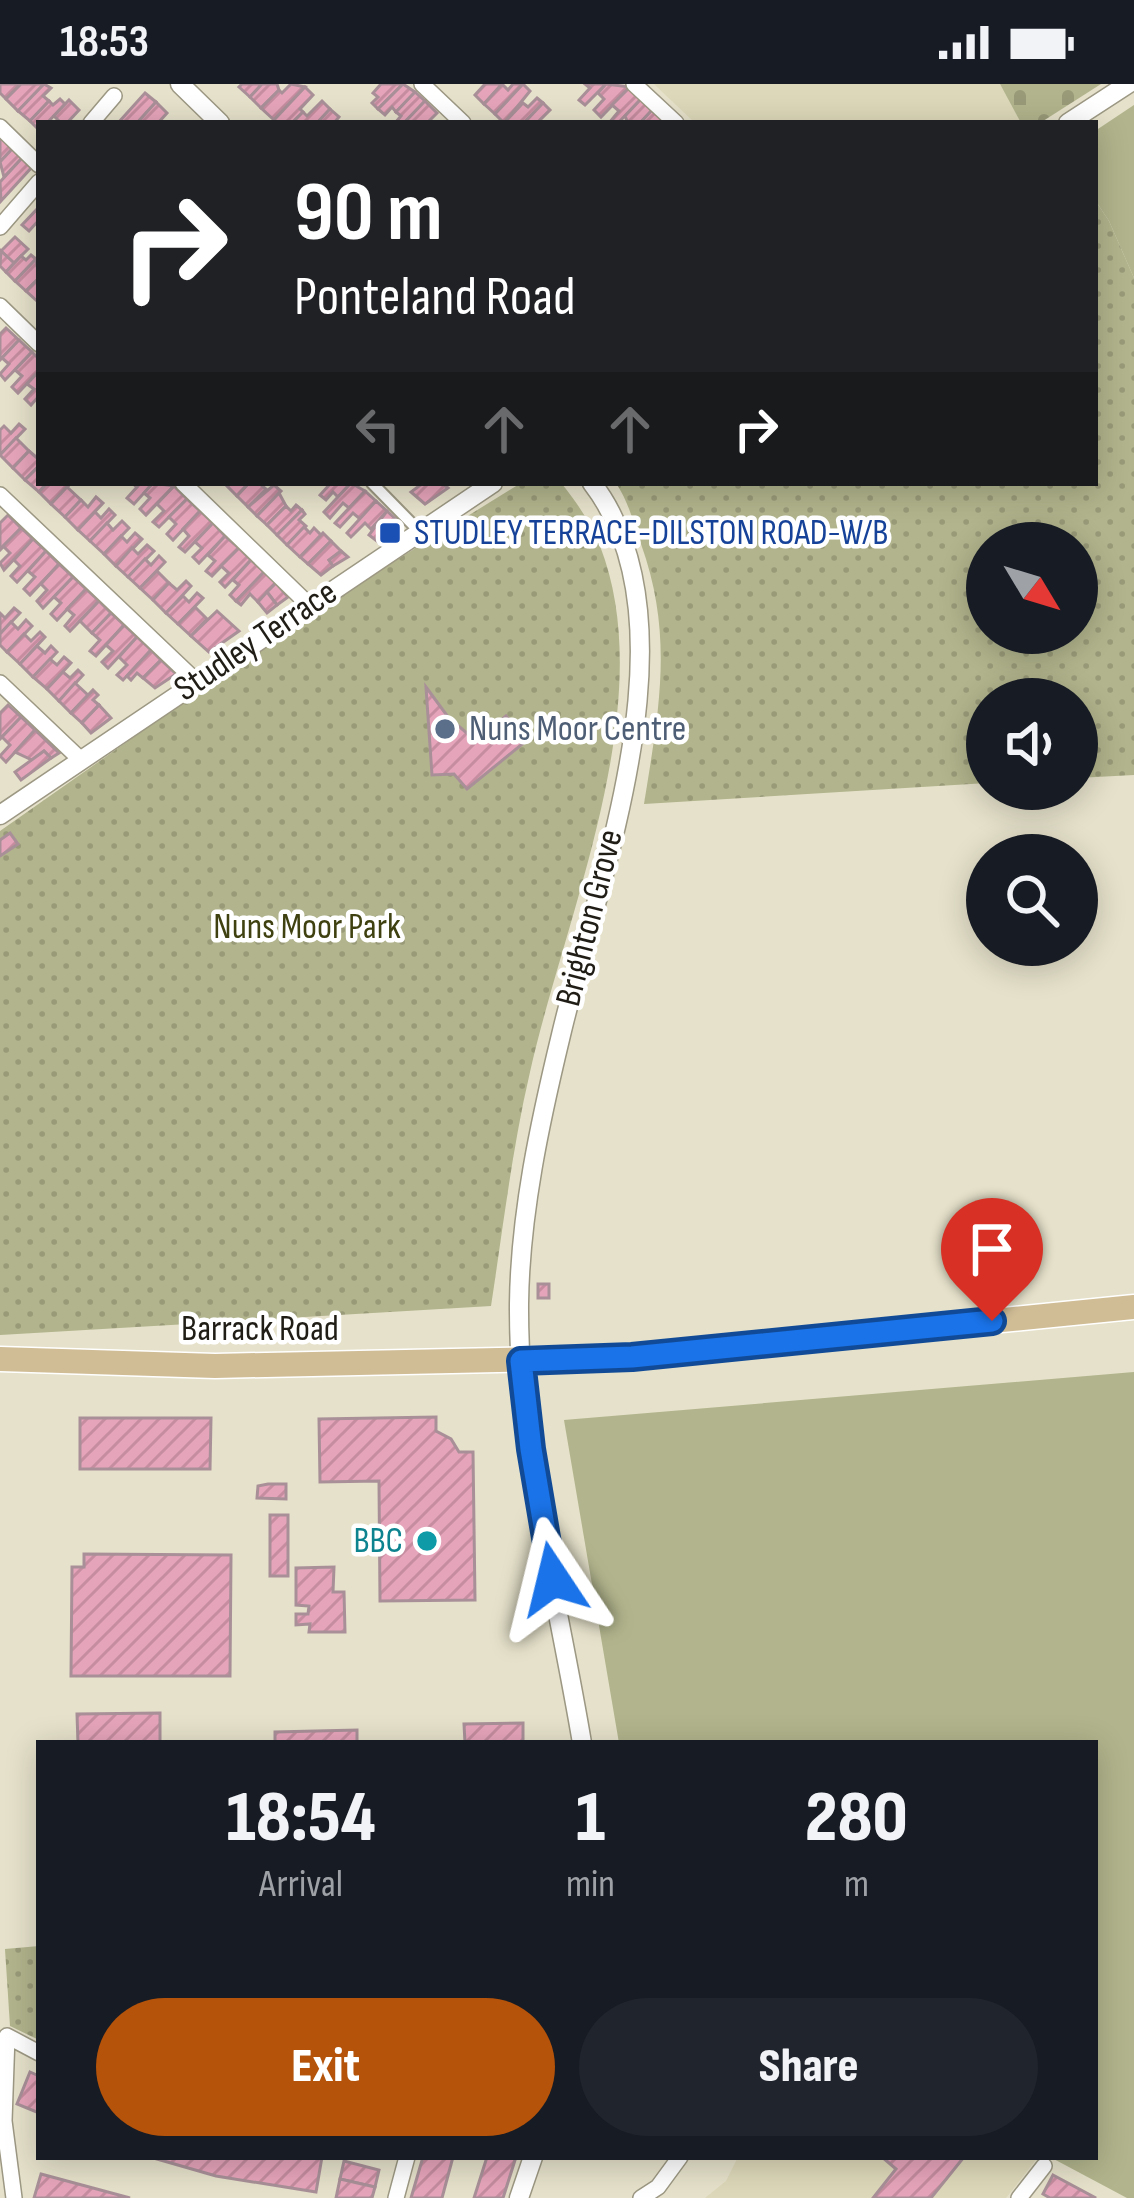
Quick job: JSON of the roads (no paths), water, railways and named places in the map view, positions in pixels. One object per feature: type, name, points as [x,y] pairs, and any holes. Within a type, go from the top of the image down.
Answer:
[{"type":"main road","name":"Barrack Road","points":[[0,1359],[215,1366],[632,1357],[1134,1307]]},
{"type":"street","points":[[180,84],[217,120]]},
{"type":"street","points":[[422,84],[460,120]]},
{"type":"street","points":[[634,84],[673,120]]},
{"type":"street","points":[[1073,120],[1128,84]]},
{"type":"street","points":[[94,120],[119,90]]},
{"type":"street","points":[[0,127],[36,161]]},
{"type":"street","points":[[0,227],[36,185]]},
{"type":"street","points":[[0,306],[36,341]]},
{"type":"street","points":[[186,486],[309,605]]},
{"type":"street","points":[[375,486],[419,531]]},
{"type":"street","name":"Studley Terrace","points":[[0,815],[488,486]]},
{"type":"street","name":"Brighton Grove","points":[[580,1740],[531,1449],[519,1304],[537,1149],[631,760],[640,692],[640,638],[627,559],[610,511],[594,486]]},
{"type":"street","points":[[0,496],[197,682]]},
{"type":"street","points":[[0,683],[81,760]]},
{"type":"street","points":[[14,2198],[4,2121],[7,2036],[36,2052]]},
{"type":"street","points":[[396,2198],[406,2160]]},
{"type":"street","points":[[519,2198],[532,2160]]},
{"type":"street","points":[[641,2198],[658,2187],[678,2160]]},
{"type":"street","points":[[1019,2198],[1044,2166]]},
{"type":"place","name":"STUDLEY TERRACE-DILSTON ROAD-W/B","points":[[390,533]]},
{"type":"place","name":"Nuns Moor Centre","points":[[445,729]]},
{"type":"place","name":"BBC","points":[[427,1541]]},
{"type":"park label","name":"Nuns Moor Park","points":[[307,927]]}]
